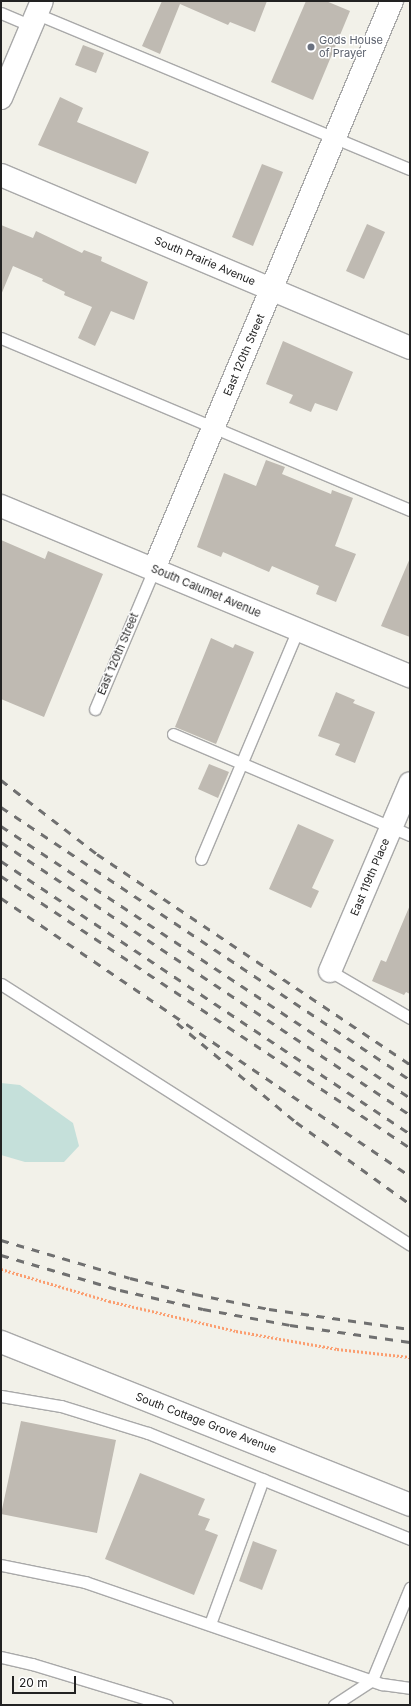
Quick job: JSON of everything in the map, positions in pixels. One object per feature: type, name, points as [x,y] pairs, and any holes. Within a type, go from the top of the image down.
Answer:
[{"type":"street","name":"East 120th Street","points":[[154,569],[392,1]]},
{"type":"street","points":[[1,98],[37,13]]},
{"type":"street","name":"South Prairie Avenue","points":[[1,175],[410,348]]},
{"type":"street","name":"South Calumet Avenue","points":[[1,506],[410,676]]},
{"type":"street","name":"East 119th Place","points":[[330,971],[401,831],[410,783]]},
{"type":"street","name":"South Cottage Grove Avenue","points":[[1,1342],[410,1505]]},
{"type":"lane","points":[[1,12],[37,13],[410,168]]},
{"type":"lane","points":[[1,338],[410,510]]},
{"type":"lane","name":"East 120th Street","points":[[95,709],[154,569]]},
{"type":"lane","points":[[201,859],[298,629]]},
{"type":"lane","points":[[173,734],[401,831]]},
{"type":"lane","points":[[330,971],[410,1018]]},
{"type":"lane","points":[[1,984],[410,1245]]},
{"type":"lane","points":[[1,1396],[61,1406],[148,1433],[410,1539]]},
{"type":"lane","points":[[210,1624],[263,1479]]},
{"type":"lane","points":[[1,1564],[85,1582],[372,1680],[410,1688]]},
{"type":"lane","points":[[334,1705],[372,1680],[410,1588]]},
{"type":"lane","points":[[1,1657],[32,1664],[167,1705]]},
{"type":"path","points":[[1,1269],[109,1301],[236,1331],[337,1349],[410,1357]]},
{"type":"shaded area","points":[[1,1083],[20,1085],[73,1123],[79,1146],[64,1162],[25,1162],[1,1155]]},
{"type":"building","points":[[162,1],[267,1],[255,32],[230,22],[228,25],[180,4],[160,54],[142,46]]},
{"type":"building","name":"Gods House of Prayer","points":[[306,1],[326,1],[350,11],[313,100],[271,82]]},
{"type":"building","points":[[83,45],[104,53],[96,73],[75,65]]},
{"type":"building","points":[[60,97],[83,108],[77,122],[149,152],[136,184],[38,145]]},
{"type":"building","points":[[262,164],[283,172],[253,246],[232,237]]},
{"type":"building","points":[[367,224],[385,232],[364,279],[346,271]]},
{"type":"building","points":[[1,225],[33,238],[36,231],[82,253],[84,250],[102,257],[101,261],[148,282],[134,320],[111,311],[95,346],[78,338],[92,307],[64,295],[65,292],[42,281],[43,279],[13,266],[1,295]]},
{"type":"building","points":[[283,341],[353,372],[337,411],[315,403],[311,412],[289,403],[293,395],[266,384]]},
{"type":"building","points":[[266,460],[285,467],[282,474],[331,494],[332,490],[353,498],[335,546],[356,554],[336,602],[316,594],[319,586],[272,566],[269,572],[223,552],[221,557],[197,547],[224,473],[256,486]]},
{"type":"building","points":[[1,540],[45,559],[48,551],[103,574],[44,717],[1,699]]},
{"type":"building","points":[[410,558],[410,637],[381,626]]},
{"type":"building","points":[[211,638],[233,648],[235,644],[254,652],[216,744],[175,727]]},
{"type":"building","points":[[336,692],[355,700],[353,703],[375,712],[355,763],[335,755],[340,744],[318,736]]},
{"type":"building","points":[[209,764],[229,772],[218,798],[198,789]]},
{"type":"building","points":[[298,824],[334,840],[312,888],[319,891],[311,908],[269,889]]},
{"type":"building","points":[[410,905],[410,994],[406,992],[404,995],[372,981],[381,960],[386,962]]},
{"type":"building","points":[[21,1421],[116,1440],[97,1533],[1,1514]]},
{"type":"building","points":[[140,1473],[205,1499],[198,1515],[210,1519],[205,1530],[218,1535],[194,1595],[105,1559]]},
{"type":"building","points":[[253,1541],[277,1550],[262,1590],[239,1581]]},
{"type":"railway","points":[[1,780],[97,854],[410,1064]]},
{"type":"railway","points":[[1,807],[410,1080]]},
{"type":"railway","points":[[1,826],[410,1098]]},
{"type":"railway","points":[[1,842],[410,1115]]},
{"type":"railway","points":[[1,861],[410,1134]]},
{"type":"railway","points":[[1,876],[410,1148]]},
{"type":"railway","points":[[1,898],[410,1176]]},
{"type":"railway","points":[[177,1023],[296,1122],[410,1204]]},
{"type":"railway","points":[[1,1240],[130,1278],[195,1294],[269,1309],[410,1329]]},
{"type":"railway","points":[[1,1255],[120,1290],[203,1309],[290,1325],[410,1342]]},
{"type":"place","name":"Gods House of Prayer","points":[[311,47]]}]
